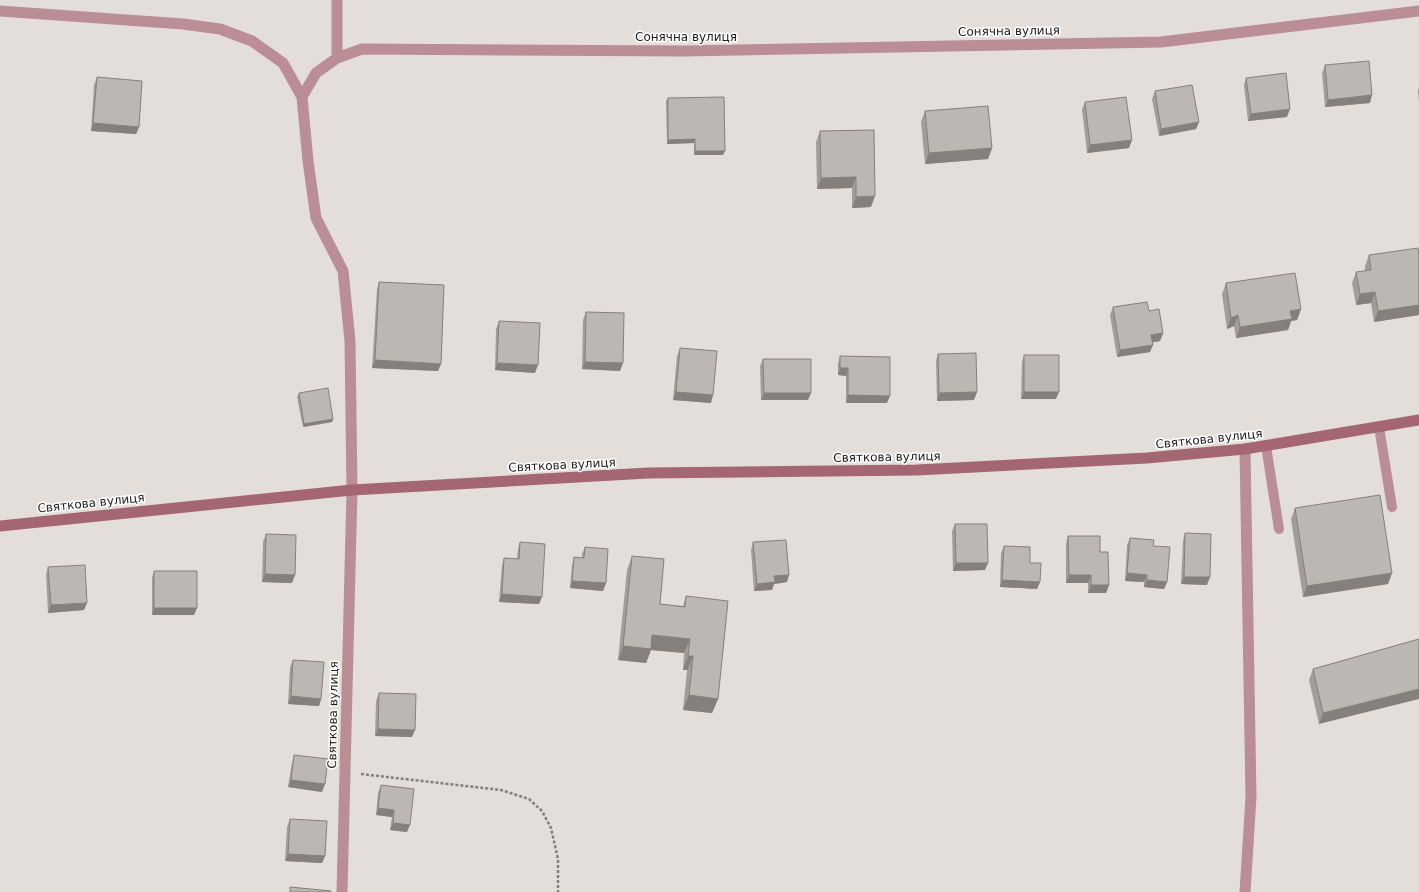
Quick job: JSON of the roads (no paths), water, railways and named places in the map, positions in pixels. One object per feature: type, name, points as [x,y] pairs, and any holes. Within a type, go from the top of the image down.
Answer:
[{"type":"main road","name":"Святкова вулиця","points":[[0,526],[352,490],[648,473],[917,470],[1147,458],[1245,450],[1419,420]]},
{"type":"street","points":[[337,0],[337,58]]},
{"type":"street","points":[[0,11],[182,24],[220,29],[252,41],[283,63],[302,96],[308,162],[316,218],[343,271],[350,341],[352,490]]},
{"type":"street","name":"Сонячна вулиця","points":[[302,96],[316,73],[337,58],[362,49],[684,51],[1161,42],[1419,11]]},
{"type":"street","points":[[1245,450],[1251,797],[1245,892]]},
{"type":"street","name":"Святкова вулиця","points":[[342,892],[352,490]]},
{"type":"lane","points":[[1379,427],[1392,506]]},
{"type":"lane","points":[[1266,446],[1279,529]]}]
